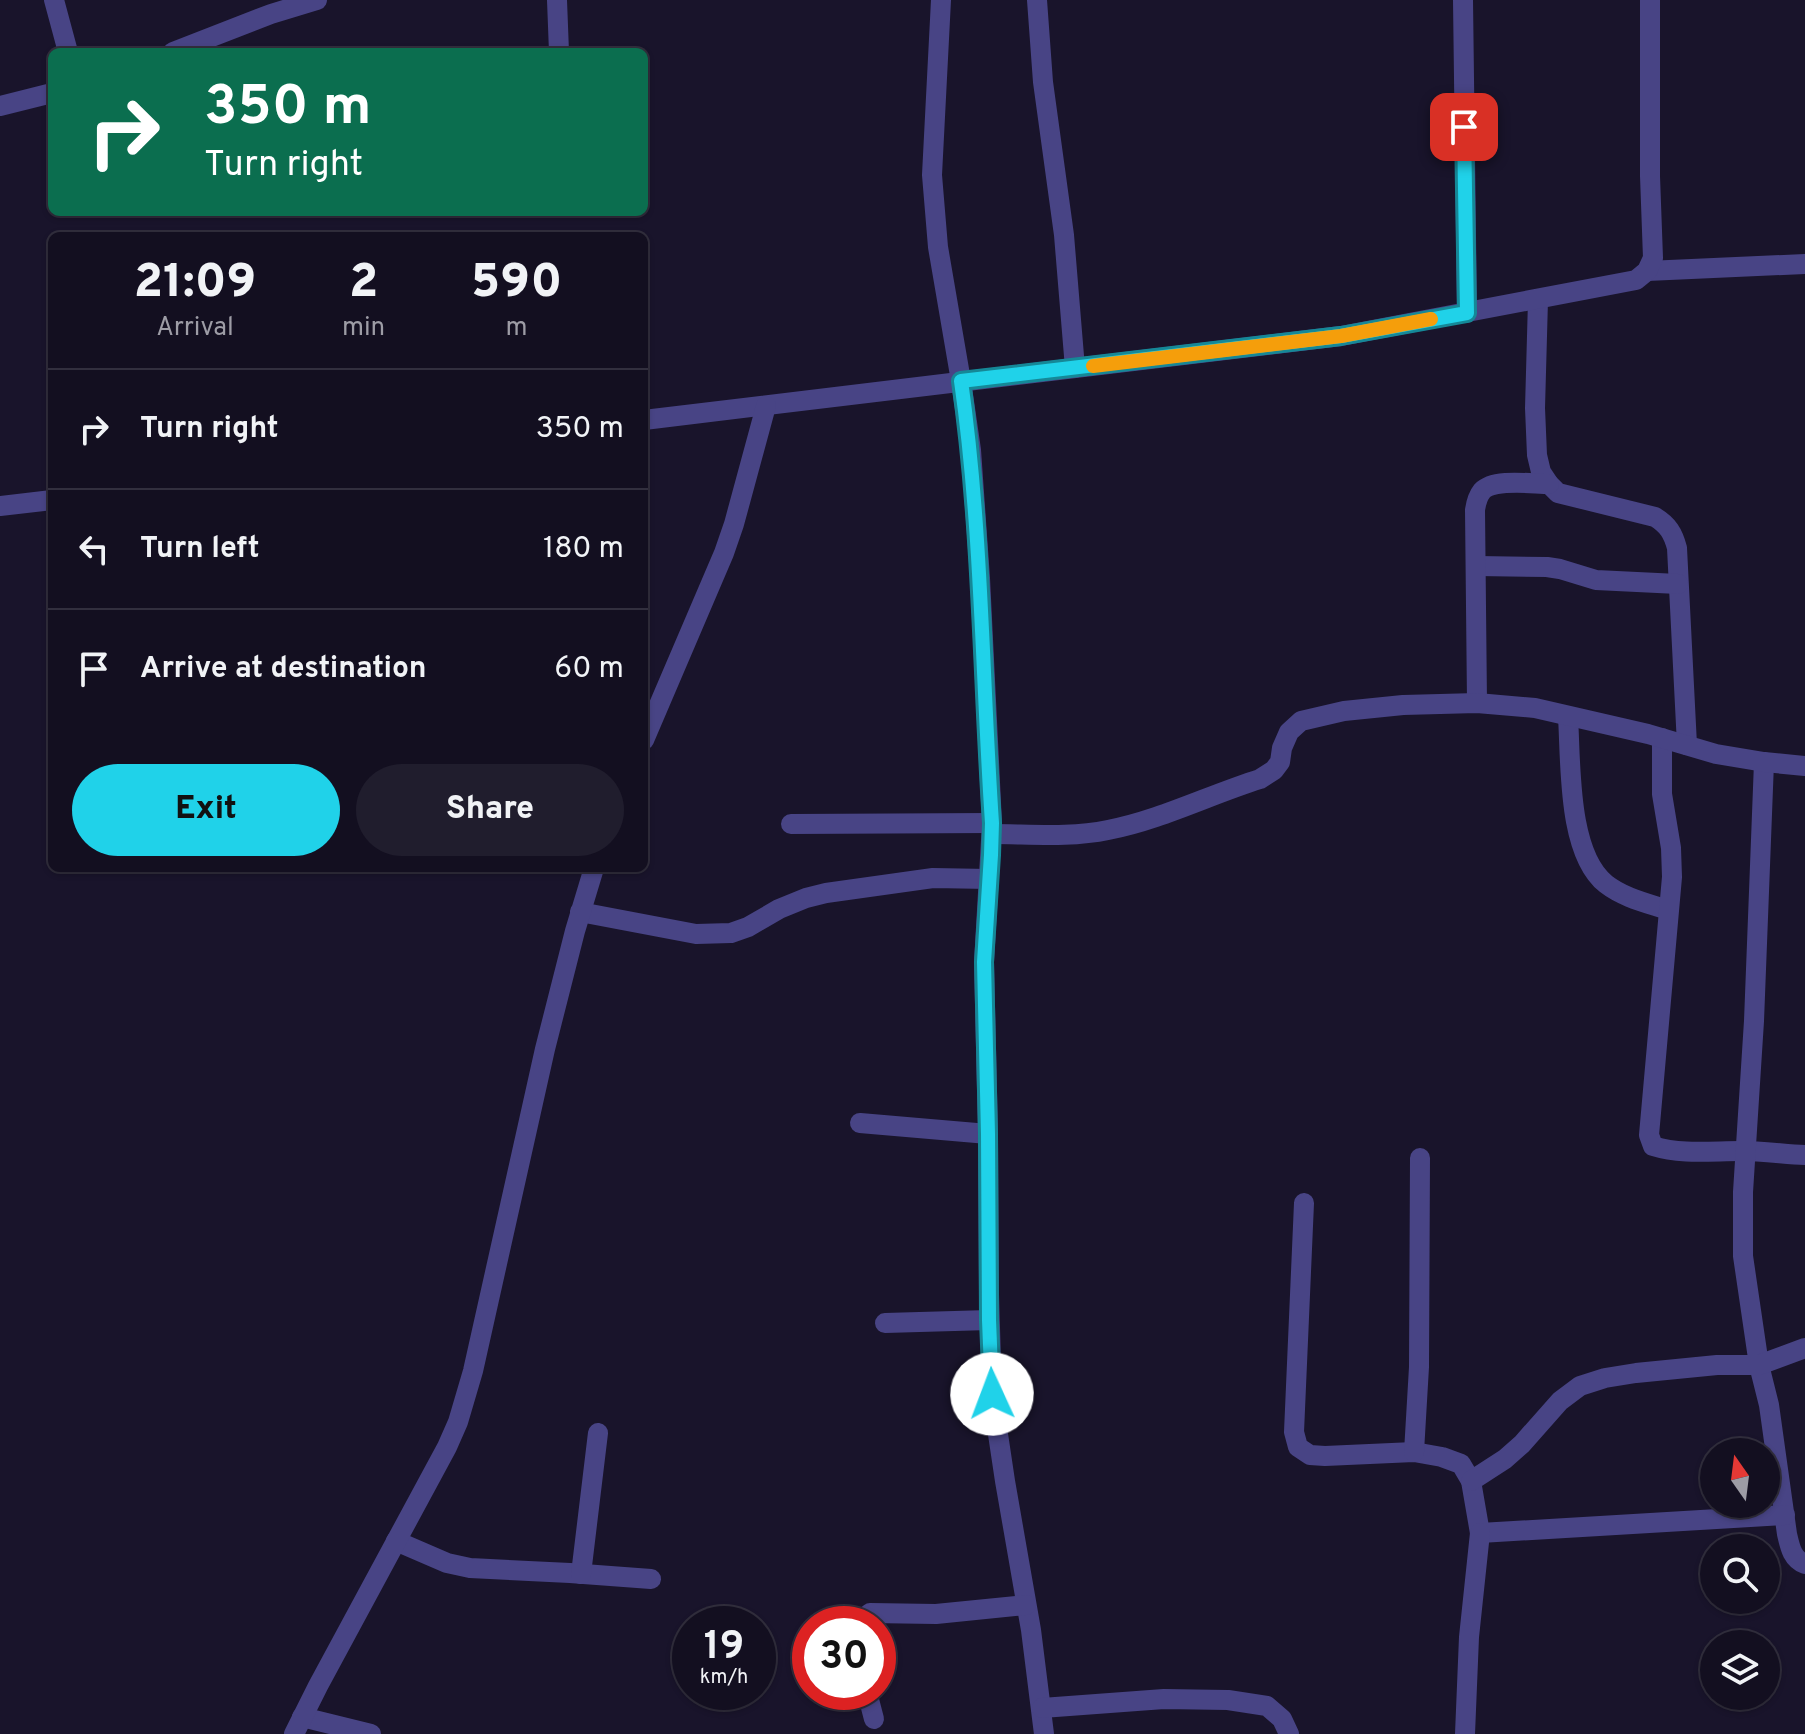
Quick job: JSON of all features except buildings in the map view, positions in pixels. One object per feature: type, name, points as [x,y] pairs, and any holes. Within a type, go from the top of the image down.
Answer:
[{"type":"street","points":[[54,0],[67,48]]},
{"type":"street","points":[[183,48],[293,4],[317,0]]},
{"type":"street","points":[[557,0],[559,48]]},
{"type":"street","points":[[941,0],[932,175],[938,247],[971,450],[992,829],[984,962],[992,1394],[1044,1734]]},
{"type":"street","points":[[1037,0],[1043,82],[1064,235],[1075,368]]},
{"type":"street","points":[[1463,0],[1467,313]]},
{"type":"street","points":[[648,420],[1341,336],[1636,280],[1647,271],[1653,258],[1650,0]]},
{"type":"street","points":[[0,106],[48,94]]},
{"type":"street","points":[[1647,271],[1805,264]]},
{"type":"street","points":[[1538,300],[1535,432],[1541,472],[1558,493],[1655,517],[1667,524],[1674,536],[1687,745]]},
{"type":"street","points":[[648,730],[724,553],[766,406]]},
{"type":"street","points":[[1477,703],[1477,499],[1491,485],[1549,484]]},
{"type":"street","points":[[0,506],[48,500]]},
{"type":"street","points":[[1477,566],[1547,567],[1596,580],[1678,584]]},
{"type":"street","points":[[791,824],[992,829],[1056,835],[1110,830],[1260,779],[1280,762],[1289,732],[1301,721],[1344,711],[1403,705],[1477,703],[1535,708],[1716,754],[1805,766]]},
{"type":"street","points":[[1568,717],[1574,808],[1584,851],[1602,881],[1617,892],[1668,910]]},
{"type":"street","points":[[1662,738],[1662,794],[1671,848],[1672,877],[1649,1135],[1653,1146],[1665,1150],[1805,1155]]},
{"type":"street","points":[[1764,762],[1754,1021],[1743,1192],[1743,1256],[1791,1552],[1805,1564]]},
{"type":"street","points":[[371,1734],[298,1726],[458,1422],[473,1371],[545,1049],[593,872]]},
{"type":"street","points":[[580,912],[696,934],[731,933],[779,909],[826,893],[933,878],[989,879]]},
{"type":"street","points":[[860,1123],[988,1134]]},
{"type":"street","points":[[1414,1452],[1419,1367],[1420,1158]]},
{"type":"street","points":[[1304,1203],[1294,1432],[1298,1447],[1310,1455],[1414,1452],[1442,1457],[1461,1464],[1471,1481],[1480,1533],[1469,1637],[1465,1734]]},
{"type":"street","points":[[885,1323],[989,1320]]},
{"type":"street","points":[[1471,1481],[1505,1459],[1560,1401],[1580,1386],[1636,1373],[1717,1365],[1759,1365],[1805,1348]]},
{"type":"street","points":[[581,1574],[598,1433]]},
{"type":"street","points":[[1480,1533],[1785,1515]]},
{"type":"street","points":[[396,1541],[447,1563],[470,1568],[651,1579]]},
{"type":"street","points":[[896,1613],[936,1614],[1026,1605]]},
{"type":"street","points":[[1042,1708],[1164,1699],[1228,1700],[1267,1706],[1282,1719],[1289,1734]]},
{"type":"street","points":[[872,1710],[874,1719]]},
{"type":"slow traffic","points":[[1093,366],[1341,336],[1431,319]]},
{"type":"route","points":[[992,1394],[984,962],[992,823],[976,508],[961,381],[1341,336],[1467,313],[1464,127]]}]
